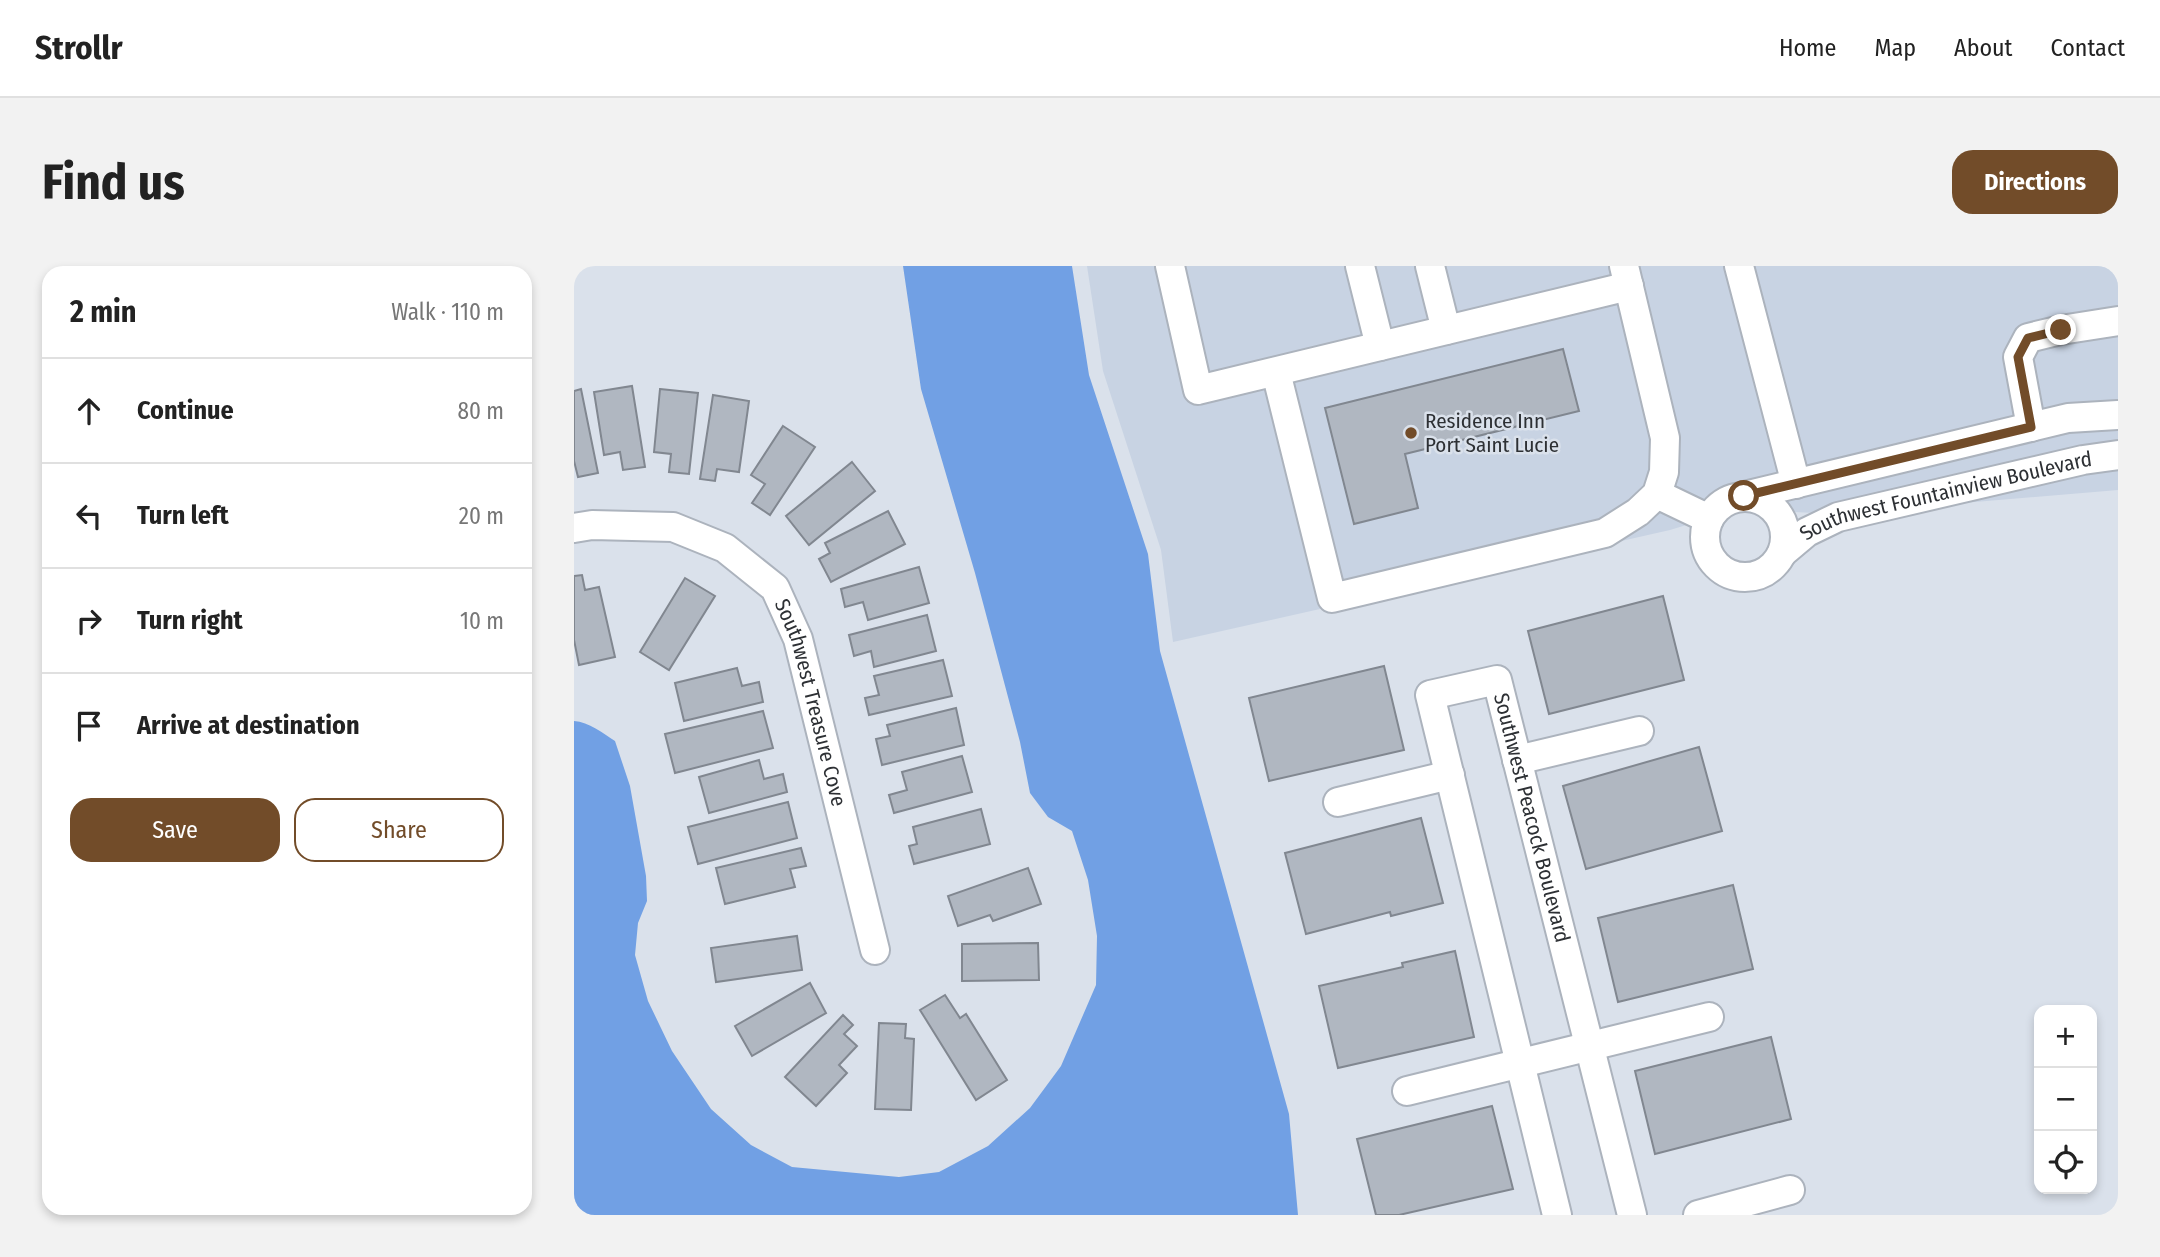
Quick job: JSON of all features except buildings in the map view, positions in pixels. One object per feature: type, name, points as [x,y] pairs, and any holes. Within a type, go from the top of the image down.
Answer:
[{"type":"street","points":[[1170,266],[1198,390],[1446,330],[1627,276],[1665,438],[1664,472],[1657,494],[1638,512],[1605,533],[1332,598],[1276,372]]},
{"type":"street","points":[[1360,266],[1380,346]]},
{"type":"street","points":[[1430,266],[1446,330]]},
{"type":"street","points":[[1739,266],[1796,484]]},
{"type":"street","points":[[2031,427],[2018,357],[2028,338],[2118,321]]},
{"type":"street","points":[[1744,496],[1757,498],[1770,505],[1779,515],[1785,542],[1774,565],[1749,577],[1724,571],[1713,561],[1706,547],[1705,532],[1709,519],[1728,499],[2068,418],[2118,415]]},
{"type":"street","name":"Southwest Fountainview Boulevard","points":[[1782,553],[1807,532],[1838,517],[2083,460],[2118,455]]},
{"type":"street","points":[[1657,494],[1709,519]]},
{"type":"street","name":"Southwest Treasure Cove","points":[[574,528],[592,524],[673,527],[725,548],[775,588],[798,639],[875,950]]},
{"type":"street","name":"Southwest Peacock Boulevard","points":[[1557,1215],[1430,695],[1497,680],[1632,1215]]},
{"type":"street","points":[[1517,760],[1639,731]]},
{"type":"street","points":[[1338,802],[1450,775]]},
{"type":"street","points":[[1407,1091],[1709,1017]]},
{"type":"street","points":[[1698,1215],[1790,1190]]},
{"type":"shaded area","points":[[1087,266],[2118,266],[2118,402],[1726,487],[1705,501],[1693,523],[1670,530],[1173,642],[1161,550],[1103,371]]},
{"type":"shaded area","points":[[2118,428],[2118,442],[1816,513],[1793,512],[1785,500],[2069,431]]},
{"type":"shaded area","points":[[2118,468],[2118,490],[1951,504],[2085,473]]},
{"type":"water","points":[[903,266],[1072,266],[1089,375],[1148,554],[1160,651],[1289,1114],[1298,1215],[574,1215],[574,721],[601,731],[615,741],[630,786],[646,876],[647,901],[638,923],[635,955],[648,1001],[672,1051],[711,1109],[751,1145],[792,1167],[899,1177],[939,1172],[988,1146],[1030,1108],[1061,1066],[1096,985],[1097,936],[1088,880],[1072,831],[1048,817],[1030,793],[1020,742],[975,573],[921,389]]},
{"type":"place","name":"Residence Inn Port Saint Lucie","points":[[1411,433]]},
{"type":"route","points":[[1744,496],[2031,427],[2018,357],[2028,338],[2061,330]]}]
